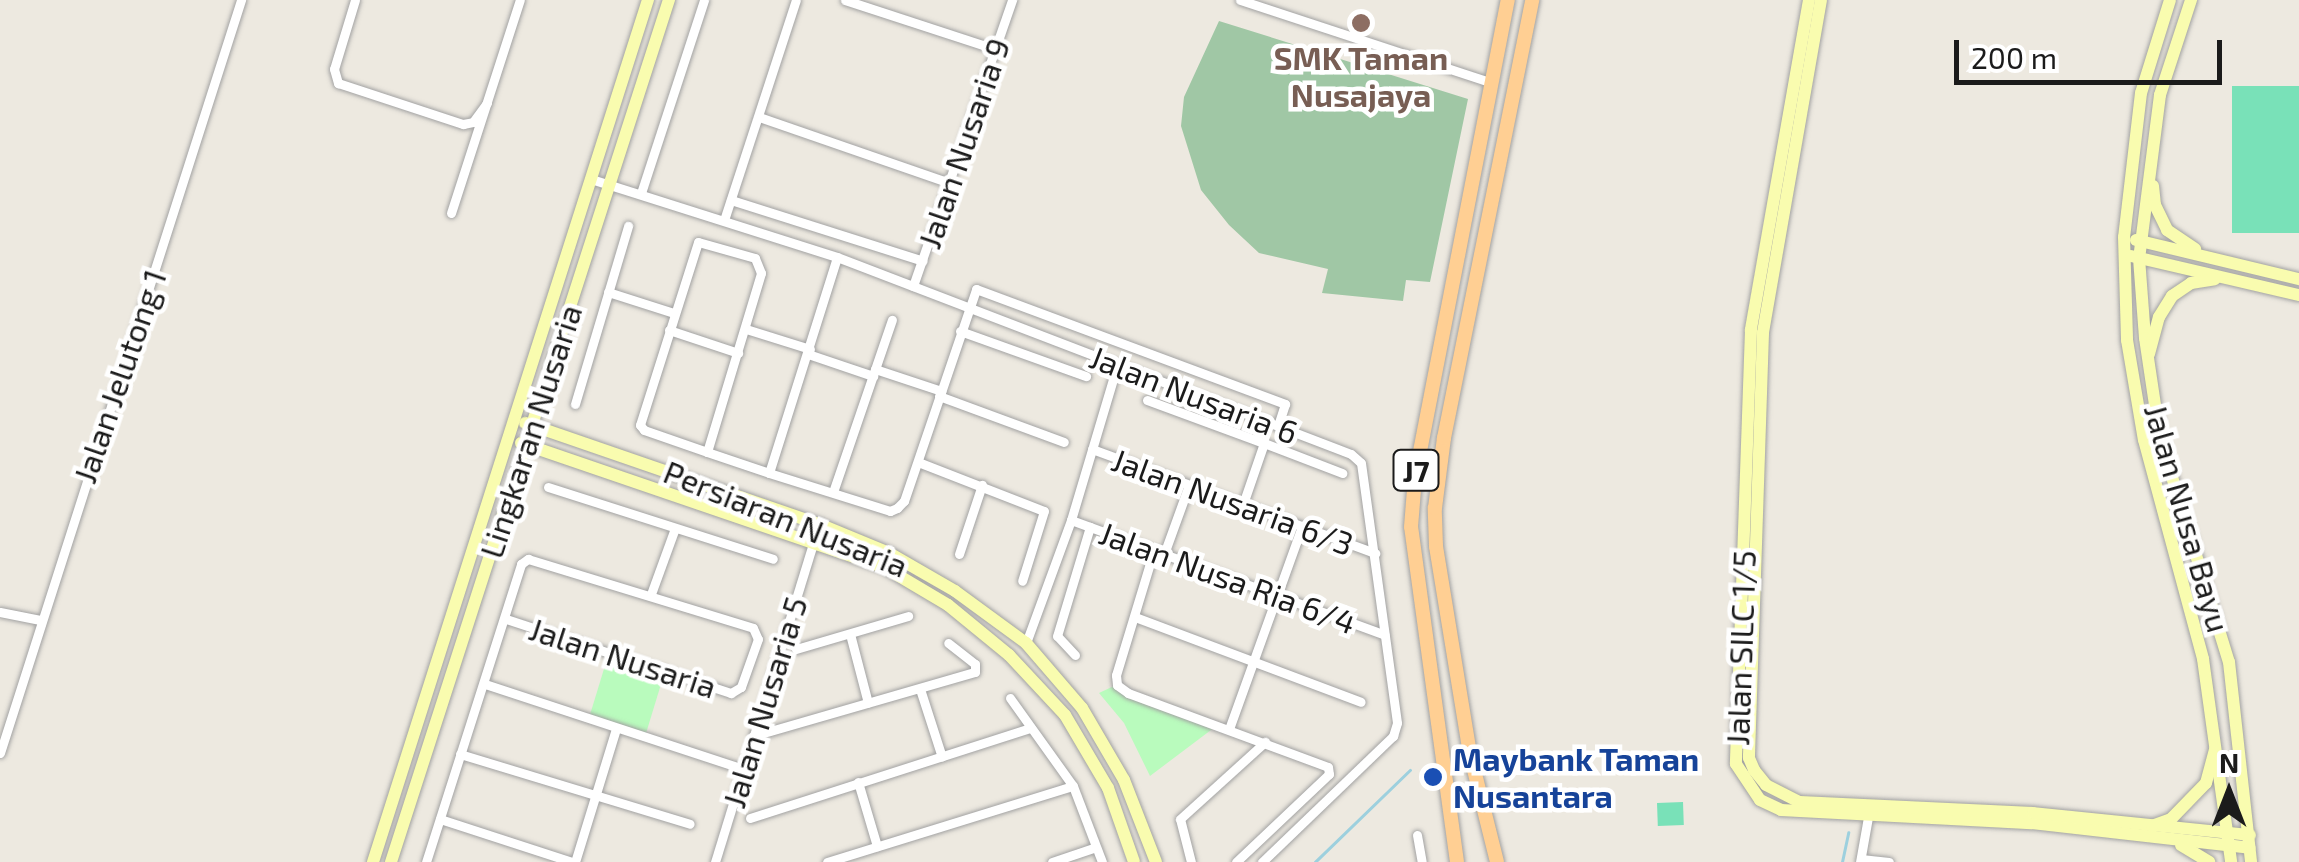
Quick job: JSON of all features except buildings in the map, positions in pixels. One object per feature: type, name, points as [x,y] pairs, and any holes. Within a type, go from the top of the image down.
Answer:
[{"type":"main road","name":"J7","points":[[1457,862],[1411,527],[1415,477],[1508,0]]},
{"type":"main road","name":"J7","points":[[1498,862],[1470,754],[1436,546],[1435,508],[1444,438],[1532,0]]},
{"type":"street","name":"Jalan Jelutong 1","points":[[0,753],[241,0]]},
{"type":"street","points":[[355,0],[336,57],[338,83],[462,124],[474,122],[487,103]]},
{"type":"street","points":[[452,213],[520,0]]},
{"type":"street","name":"Lingkaran Nusaria","points":[[373,862],[648,0]]},
{"type":"street","name":"Lingkaran Nusaria","points":[[391,862],[668,0]]},
{"type":"street","points":[[641,193],[704,0]]},
{"type":"street","points":[[724,220],[796,0]]},
{"type":"street","points":[[845,0],[996,49]]},
{"type":"street","name":"Jalan Nusaria 9","points":[[913,286],[1012,0]]},
{"type":"street","points":[[1240,0],[1490,82]]},
{"type":"street","name":"Jalan SILC 1/5","points":[[1810,0],[1750,330],[1736,764],[1760,800],[1781,810],[2032,823],[2168,840],[2231,840]]},
{"type":"street","name":"Jalan SILC 1/5","points":[[1820,0],[1764,334],[1749,758],[1754,770],[1766,785],[1800,802],[2033,812],[2231,840],[2250,849]]},
{"type":"street","name":"Jalan Nusa Bayu","points":[[2170,0],[2141,92],[2124,238],[2128,340],[2144,440],[2199,643],[2218,742],[2231,862]]},
{"type":"street","name":"Jalan Nusa Bayu","points":[[2191,0],[2160,95],[2139,258],[2160,438],[2229,662],[2250,849]]},
{"type":"street","points":[[759,116],[950,183]]},
{"type":"street","points":[[2151,164],[2156,205],[2167,230],[2203,255]]},
{"type":"street","name":"Jalan Nusaria 6","points":[[591,179],[837,257],[1351,454],[1362,463],[1396,722],[1393,736],[1262,862]]},
{"type":"street","points":[[731,200],[923,260]]},
{"type":"street","points":[[575,404],[628,226]]},
{"type":"street","points":[[2124,238],[2299,279]]},
{"type":"street","points":[[707,452],[746,329],[760,264],[755,258],[698,242],[640,425],[707,452],[890,512],[904,501],[976,289],[1286,404],[1278,426]]},
{"type":"street","points":[[2124,255],[2299,295]]},
{"type":"street","points":[[769,473],[837,257]]},
{"type":"street","points":[[2148,359],[2159,318],[2172,296],[2192,283],[2222,277]]},
{"type":"street","points":[[608,292],[674,313]]},
{"type":"street","points":[[833,492],[892,320]]},
{"type":"street","points":[[746,329],[940,393],[1064,442]]},
{"type":"street","points":[[669,330],[738,353]]},
{"type":"street","points":[[960,332],[1086,376]]},
{"type":"street","points":[[1026,642],[1071,520],[1117,366]]},
{"type":"street","points":[[1147,400],[1342,473]]},
{"type":"street","name":"Persiaran Nusaria","points":[[515,420],[818,524],[889,553],[954,591],[1026,642],[1082,708],[1124,780],[1156,862]]},
{"type":"street","name":"Persiaran Nusaria","points":[[508,439],[884,567],[948,605],[1009,655],[1065,715],[1108,788],[1134,862]]},
{"type":"street","points":[[1243,504],[1264,444]]},
{"type":"street","name":"Jalan Nusaria 6/3","points":[[1092,449],[1375,553]]},
{"type":"street","points":[[918,462],[1044,511],[1022,581]]},
{"type":"street","points":[[1189,485],[1159,552],[1116,675],[1117,685],[1128,693],[1328,767],[1329,774],[1236,862]]},
{"type":"street","points":[[958,554],[982,486]]},
{"type":"street","points":[[548,487],[773,559]]},
{"type":"street","name":"Jalan Nusa Ria 6/4","points":[[1071,520],[1385,635]]},
{"type":"street","points":[[814,541],[818,524]]},
{"type":"street","points":[[1229,729],[1302,526]]},
{"type":"street","points":[[1075,656],[1057,636],[1090,527]]},
{"type":"street","points":[[426,862],[521,564],[528,559],[651,594],[675,528]]},
{"type":"street","name":"Jalan Nusaria 5","points":[[715,862],[814,541]]},
{"type":"street","name":"Jalan Nusaria","points":[[506,619],[731,693],[742,687],[758,633],[651,594]]},
{"type":"street","points":[[0,612],[40,620]]},
{"type":"street","points":[[796,649],[908,616]]},
{"type":"street","points":[[1136,618],[1361,702]]},
{"type":"street","points":[[850,634],[868,703]]},
{"type":"street","points":[[753,736],[976,672],[975,664],[948,643]]},
{"type":"street","points":[[485,684],[743,769]]},
{"type":"street","points":[[920,689],[942,757]]},
{"type":"street","points":[[1010,698],[1072,786],[1102,862]]},
{"type":"street","points":[[750,818],[1031,728]]},
{"type":"street","points":[[440,819],[573,862],[616,729]]},
{"type":"street","points":[[1191,862],[1180,819],[1265,742]]},
{"type":"street","points":[[2150,827],[2171,818],[2206,783],[2218,742]]},
{"type":"street","points":[[460,754],[690,824]]},
{"type":"street","points":[[858,782],[877,846]]},
{"type":"street","points":[[826,862],[1072,786]]},
{"type":"street","points":[[1868,817],[1860,861],[1888,862]]},
{"type":"street","points":[[1417,835],[1422,862]]},
{"type":"street","points":[[2168,840],[2209,862]]},
{"type":"street","points":[[1052,862],[1096,847]]},
{"type":"green space","points":[[1219,21],[1468,99],[1430,282],[1406,280],[1403,301],[1322,293],[1328,269],[1259,253],[1229,225],[1201,190],[1181,126],[1184,97]]},
{"type":"green space","points":[[2232,86],[2299,86],[2299,233],[2232,233]]},
{"type":"green space","points":[[607,659],[663,676],[646,733],[590,715]]},
{"type":"green space","points":[[1116,685],[1215,727],[1150,776],[1124,723],[1099,693]]},
{"type":"green space","points":[[1683,802],[1684,825],[1658,826],[1657,803]]},
{"type":"waterway","points":[[1315,862],[1410,770]]},
{"type":"waterway","points":[[1842,862],[1848,833]]},
{"type":"place","name":"SMK Taman Nusajaya","points":[[1361,23]]},
{"type":"place","name":"Maybank Taman Nusantara","points":[[1433,777]]}]
